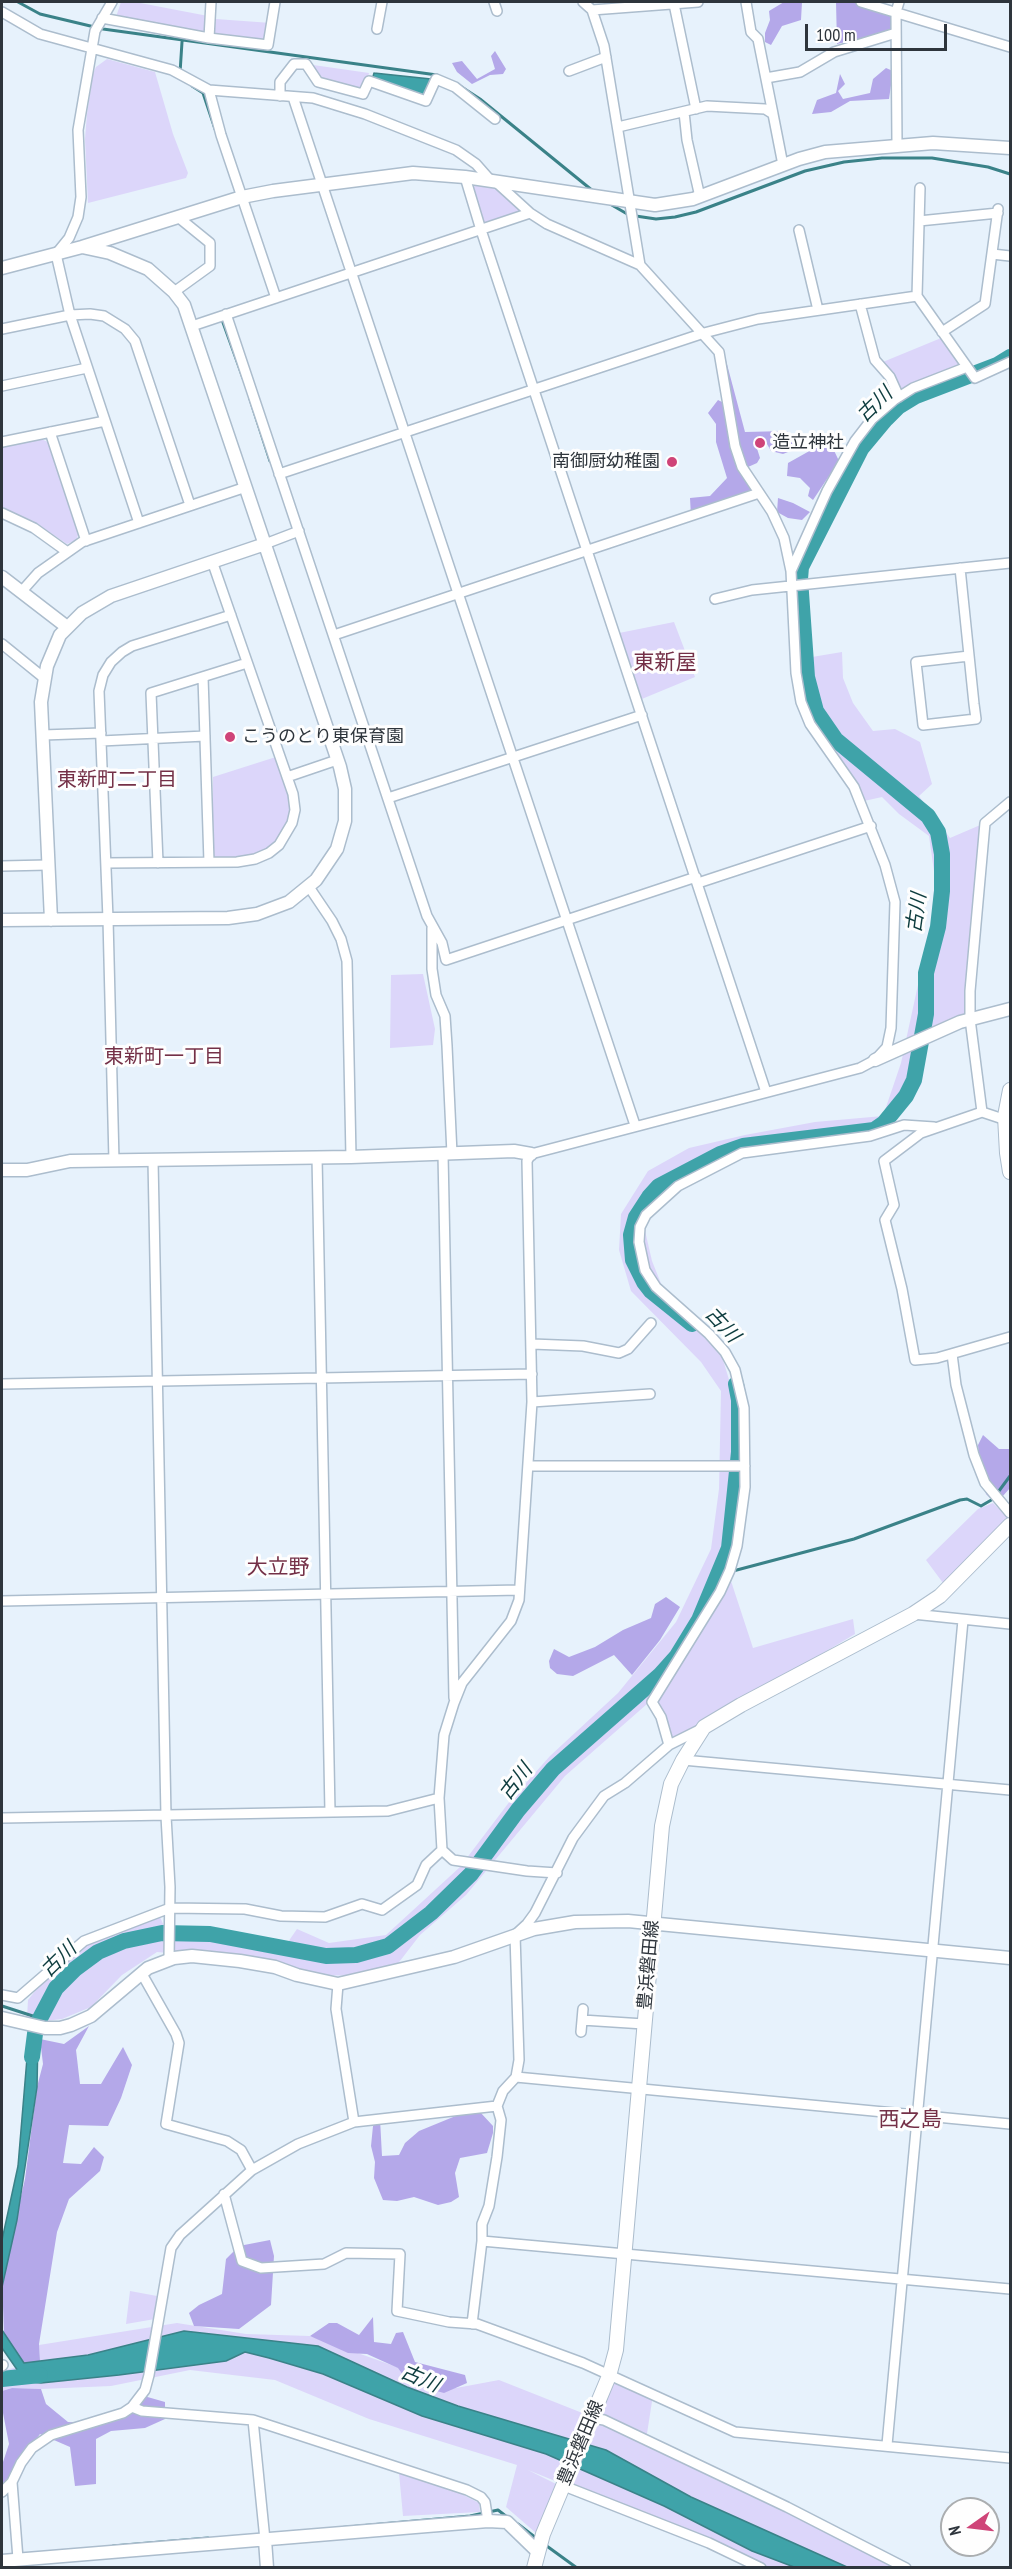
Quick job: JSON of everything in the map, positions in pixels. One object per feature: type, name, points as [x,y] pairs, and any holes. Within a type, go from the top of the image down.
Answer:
[{"type":"main road","points":[[1011,1090],[1006,1120],[1007,1153],[1011,1172]]},
{"type":"main road","name":"豊浜磐田線","points":[[534,2568],[540,2544],[609,2376],[616,2350],[662,1826],[671,1785],[683,1760],[704,1727],[913,1614],[940,1596],[957,1581],[1011,1525]]},
{"type":"street","points":[[56,254],[69,238],[78,217],[81,197],[78,130],[95,31],[112,2]]},
{"type":"street","points":[[209,38],[211,2]]},
{"type":"street","points":[[102,18],[209,38],[268,45],[275,2]]},
{"type":"street","points":[[377,29],[382,2]]},
{"type":"street","points":[[583,2],[592,10],[606,57],[640,265]]},
{"type":"street","points":[[592,10],[698,2]]},
{"type":"street","points":[[746,2],[751,32],[758,39],[783,165]]},
{"type":"street","points":[[861,2],[1011,47]]},
{"type":"street","points":[[897,145],[896,12],[899,2]]},
{"type":"street","points":[[676,3],[696,109]]},
{"type":"street","points":[[2,12],[40,34],[172,70],[209,90],[313,98],[365,114],[456,150],[476,164],[530,213],[547,224],[640,265],[720,352],[735,446],[742,467],[772,512],[783,538],[791,571],[796,673],[801,702],[810,724],[854,788],[871,826],[895,902],[891,1028],[887,1047],[875,1060]]},
{"type":"street","points":[[766,78],[800,72],[834,52],[896,33]]},
{"type":"street","points":[[568,71],[606,57]]},
{"type":"street","points":[[280,96],[280,82],[294,64],[306,64],[318,81],[363,94],[369,81],[426,101],[436,79],[455,87],[495,119]]},
{"type":"street","points":[[209,90],[276,298]]},
{"type":"street","points":[[293,97],[635,1125]]},
{"type":"street","points":[[618,127],[696,109],[722,106],[765,109],[773,114]]},
{"type":"street","points":[[684,112],[687,140],[700,196]]},
{"type":"street","points":[[2,267],[82,247],[242,197],[414,173],[465,177],[655,205],[675,204],[825,152],[897,145],[958,143],[1011,148]]},
{"type":"street","points":[[465,177],[766,1092]]},
{"type":"street","points":[[920,188],[917,296],[975,378],[1011,362]]},
{"type":"street","points":[[919,221],[998,211],[985,304],[942,332]]},
{"type":"street","points":[[192,326],[530,213]]},
{"type":"street","points":[[174,292],[210,266],[210,243],[178,217]]},
{"type":"street","points":[[799,230],[818,310]]},
{"type":"street","points":[[2,920],[242,917],[274,909],[309,887],[332,858],[345,821],[345,789],[337,760],[184,305],[174,292],[154,274],[130,260],[82,247]]},
{"type":"street","points":[[56,254],[70,315],[138,523]]},
{"type":"street","points":[[992,254],[1011,256]]},
{"type":"street","points":[[279,474],[704,333],[758,319],[917,296]]},
{"type":"street","points":[[860,304],[875,360],[890,377],[899,396]]},
{"type":"street","points":[[2,329],[70,315],[90,314],[104,316],[125,329],[135,341],[190,505]]},
{"type":"street","points":[[226,314],[432,928],[442,942],[446,960],[566,920],[871,826]]},
{"type":"street","points":[[791,571],[827,491],[855,441],[872,419],[899,396],[913,388],[967,367]]},
{"type":"street","points":[[2,386],[87,368]]},
{"type":"street","points":[[2,442],[105,421]]},
{"type":"street","points":[[50,432],[86,541]]},
{"type":"street","points":[[22,591],[38,573],[66,551],[86,541],[246,487]]},
{"type":"street","points":[[333,635],[759,493]]},
{"type":"street","points":[[2,513],[34,528],[66,551]]},
{"type":"street","points":[[51,920],[41,702],[44,678],[53,650],[67,627],[97,602],[111,596],[299,531]]},
{"type":"street","points":[[106,863],[255,859],[269,853],[279,845],[292,823],[293,794],[212,561]]},
{"type":"street","points":[[715,599],[752,590],[792,585],[1011,563]]},
{"type":"street","points":[[960,568],[976,719],[923,725],[916,662],[969,656]]},
{"type":"street","points":[[2,577],[67,627]]},
{"type":"street","points":[[114,1161],[99,692],[103,675],[111,662],[132,646],[231,615]]},
{"type":"street","points":[[2,644],[44,678]]},
{"type":"street","points":[[158,863],[151,693],[247,663]]},
{"type":"street","points":[[203,677],[209,862]]},
{"type":"street","points":[[388,798],[642,715]]},
{"type":"street","points":[[43,735],[153,739],[205,736]]},
{"type":"street","points":[[287,777],[337,760]]},
{"type":"street","points":[[982,1112],[970,1019],[970,991],[986,823],[1011,802]]},
{"type":"street","points":[[2,866],[48,865]]},
{"type":"street","points":[[309,887],[332,921],[341,939],[347,961],[351,1157]]},
{"type":"street","points":[[432,928],[432,969],[436,995],[445,1016],[454,1703]]},
{"type":"street","points":[[2,1170],[27,1170],[70,1161],[351,1157],[514,1151],[531,1154],[860,1068],[909,1044],[970,1019],[1011,1009]]},
{"type":"street","points":[[1006,1120],[982,1112],[934,1127],[921,1133],[884,1161],[894,1205],[885,1220],[903,1294],[915,1360],[952,1354],[1011,1337]]},
{"type":"street","points":[[669,1745],[661,1717],[652,1702],[720,1592],[730,1570],[737,1546],[745,1487],[744,1408],[735,1370],[725,1352],[710,1334],[656,1287],[645,1270],[639,1242],[640,1227],[646,1215],[678,1186],[742,1152],[870,1136],[904,1125],[934,1127]]},
{"type":"street","points":[[531,1154],[527,1161],[526,1177],[532,1402],[519,1600],[511,1621],[462,1683],[444,1736],[438,1798],[442,1850],[453,1860],[466,1864],[557,1873]]},
{"type":"street","points":[[317,1157],[330,1812]]},
{"type":"street","points":[[153,1160],[161,1598],[170,1908],[169,1956]]},
{"type":"street","points":[[532,1344],[583,1346],[619,1353],[628,1349],[651,1323]]},
{"type":"street","points":[[952,1354],[956,1385],[974,1455],[985,1482],[1011,1513]]},
{"type":"street","points":[[2,1384],[532,1374]]},
{"type":"street","points":[[532,1402],[650,1394]]},
{"type":"street","points":[[528,1466],[745,1466]]},
{"type":"street","points":[[2,1601],[519,1590]]},
{"type":"street","points":[[913,1614],[1011,1624]]},
{"type":"street","points":[[887,2445],[963,1620]]},
{"type":"street","points":[[514,1935],[536,1913],[573,1838],[604,1796],[625,1783],[669,1745],[704,1727]]},
{"type":"street","points":[[683,1760],[1011,1790]]},
{"type":"street","points":[[2,1818],[388,1811],[438,1798]]},
{"type":"street","points":[[2,1995],[18,1998],[84,1941],[170,1908],[246,1910],[281,1916],[325,1917],[362,1904],[382,1910],[417,1885],[426,1866],[442,1850]]},
{"type":"street","points":[[2,2018],[27,2025],[60,2028],[91,2016],[155,1963],[169,1956],[192,1956],[276,1966],[297,1975],[338,1983],[454,1958],[534,1929],[575,1922],[628,1921],[1011,1958]]},
{"type":"street","points":[[472,2324],[482,2224],[489,2206],[498,2148],[501,2120],[497,2106],[503,2091],[516,2077],[519,2060],[514,1935]]},
{"type":"street","points":[[142,1974],[179,2043],[166,2124],[227,2141],[241,2150],[252,2170]]},
{"type":"street","points":[[338,1983],[336,2009],[354,2122]]},
{"type":"street","points":[[581,2032],[583,2009]]},
{"type":"street","points":[[582,2020],[644,2024]]},
{"type":"street","points":[[516,2077],[1011,2124]]},
{"type":"street","points":[[2,2492],[12,2482],[21,2463],[32,2448],[51,2435],[123,2413],[132,2407],[145,2390],[149,2375],[171,2247],[180,2235],[252,2170],[298,2144],[354,2122],[497,2106]]},
{"type":"street","points":[[224,2194],[242,2261],[261,2268],[324,2264],[346,2253],[400,2254],[397,2311],[449,2322],[472,2324],[584,2363],[735,2432],[1011,2458]]},
{"type":"street","points":[[482,2241],[1011,2289]]},
{"type":"street","points":[[132,2407],[142,2411],[253,2420],[467,2490],[482,2497],[488,2521]]},
{"type":"street","points":[[592,2418],[604,2420],[805,2516],[906,2568]]},
{"type":"street","points":[[253,2420],[267,2568]]},
{"type":"street","points":[[12,2482],[18,2563]]},
{"type":"street","points":[[564,2486],[709,2543],[761,2568]]},
{"type":"street","points":[[2,2561],[18,2563],[488,2521],[507,2522],[540,2544]]},
{"type":"shaded area","points":[[121,2],[135,2],[208,16],[204,33],[116,17]]},
{"type":"shaded area","points":[[784,2],[802,2],[801,20],[782,26],[771,45],[765,42],[765,33],[770,20],[769,11]]},
{"type":"shaded area","points":[[836,2],[851,2],[893,11],[893,31],[837,44]]},
{"type":"shaded area","points":[[216,19],[271,23],[268,45],[212,34]]},
{"type":"shaded area","points":[[495,51],[506,69],[503,74],[490,75],[472,84],[457,72],[452,63],[462,61],[477,79],[495,69],[491,56]]},
{"type":"shaded area","points":[[107,59],[155,72],[173,134],[188,173],[186,178],[88,203],[85,139],[87,114],[93,74],[96,67]]},
{"type":"shaded area","points":[[306,64],[369,73],[363,94],[318,82]]},
{"type":"shaded area","points":[[886,68],[893,71],[889,99],[850,101],[831,112],[812,114],[817,100],[836,93],[840,74],[845,84],[838,91],[843,99],[870,93],[873,79]]},
{"type":"shaded area","points":[[465,177],[496,182],[526,214],[481,230]]},
{"type":"shaded area","points":[[946,336],[962,369],[899,397],[878,364]]},
{"type":"shaded area","points":[[724,353],[745,432],[786,431],[797,437],[797,441],[793,450],[783,454],[771,451],[763,437],[754,439],[760,458],[757,463],[748,467],[740,463],[744,479],[755,494],[691,516],[690,498],[710,496],[727,478],[716,442],[716,424],[708,413],[718,400],[724,403],[726,426],[731,445]]},
{"type":"shaded area","points":[[41,439],[48,442],[79,533],[76,540],[67,544],[33,521],[2,508],[2,447]]},
{"type":"shaded area","points":[[829,440],[839,461],[813,500],[808,496],[810,488],[800,478],[787,476],[788,463]]},
{"type":"shaded area","points":[[778,498],[810,512],[802,520],[788,518],[777,512]]},
{"type":"shaded area","points":[[808,584],[812,657],[842,652],[843,678],[853,703],[873,731],[895,729],[920,742],[932,784],[919,796],[950,838],[985,823],[970,1019],[929,1035],[921,1085],[889,1130],[742,1153],[688,1181],[643,1222],[652,1261],[666,1296],[721,1353],[739,1413],[740,1519],[723,1585],[719,1576],[712,1605],[674,1668],[731,1581],[753,1648],[853,1619],[855,1634],[669,1745],[655,1697],[565,1776],[466,1895],[420,1935],[393,1970],[366,1976],[315,1975],[284,1963],[157,1952],[122,1975],[91,2007],[62,2019],[45,2021],[27,2018],[28,2000],[54,1967],[81,1945],[159,1915],[165,1928],[288,1942],[297,1929],[329,1943],[386,1935],[460,1867],[510,1801],[550,1756],[618,1693],[676,1622],[711,1549],[719,1489],[721,1391],[701,1362],[631,1291],[619,1250],[621,1214],[648,1171],[689,1148],[815,1122],[883,1116],[901,1063],[931,925],[935,878],[929,836],[899,814],[882,797],[864,801],[828,748],[800,698],[792,585]]},
{"type":"shaded area","points":[[674,622],[695,677],[637,701],[619,633]]},
{"type":"shaded area","points":[[279,756],[287,777],[292,823],[287,834],[257,858],[212,862],[213,777]]},
{"type":"shaded area","points":[[423,974],[435,1029],[433,1045],[390,1048],[391,975]]},
{"type":"shaded area","points":[[983,1435],[999,1449],[1010,1449],[1010,1488],[1002,1497],[990,1498],[986,1494],[980,1470],[978,1445]]},
{"type":"shaded area","points":[[993,1503],[1010,1520],[981,1551],[943,1583],[926,1560],[978,1509]]},
{"type":"shaded area","points":[[666,1597],[680,1607],[660,1640],[632,1675],[614,1655],[573,1676],[557,1674],[550,1668],[549,1661],[554,1649],[569,1657],[595,1647],[623,1630],[651,1618],[655,1604]]},
{"type":"shaded area","points":[[89,2026],[76,2050],[80,2084],[101,2084],[123,2047],[132,2065],[121,2098],[108,2126],[69,2125],[63,2163],[81,2164],[94,2147],[104,2157],[100,2171],[69,2199],[57,2232],[39,2344],[40,2361],[24,2363],[4,2334],[2,2278],[25,2179],[37,2087],[43,2064],[40,2039],[64,2044]]},
{"type":"shaded area","points":[[480,2112],[493,2126],[493,2133],[487,2153],[460,2158],[455,2173],[459,2197],[451,2202],[438,2205],[414,2197],[397,2201],[383,2200],[374,2178],[375,2162],[371,2146],[373,2126],[380,2119],[382,2156],[399,2155],[405,2143],[419,2131],[458,2115]]},
{"type":"shaded area","points":[[270,2240],[274,2256],[271,2305],[239,2329],[194,2326],[189,2313],[199,2305],[222,2294],[226,2259],[239,2246]]},
{"type":"shaded area","points":[[130,2291],[157,2296],[155,2319],[126,2324]]},
{"type":"shaded area","points":[[373,2317],[374,2342],[391,2344],[396,2333],[403,2332],[415,2362],[465,2375],[467,2383],[444,2393],[418,2386],[408,2382],[398,2368],[367,2354],[348,2353],[310,2336],[329,2323],[337,2323],[359,2335]]},
{"type":"shaded area","points":[[177,2323],[246,2334],[310,2336],[456,2388],[499,2380],[595,2418],[613,2377],[653,2395],[646,2440],[906,2567],[751,2567],[718,2547],[528,2470],[556,2484],[536,2533],[506,2507],[517,2465],[369,2419],[275,2380],[190,2370],[111,2386],[12,2388],[2,2391],[2,2371],[40,2361],[39,2345]]},
{"type":"shaded area","points":[[12,2388],[41,2389],[46,2404],[68,2422],[90,2423],[127,2411],[144,2396],[165,2402],[165,2419],[145,2428],[111,2431],[96,2439],[96,2484],[75,2486],[70,2447],[40,2434],[2,2486],[2,2465],[9,2444],[2,2413],[2,2391]]},
{"type":"shaded area","points":[[399,2473],[450,2488],[479,2503],[480,2512],[403,2516]]},
{"type":"water","points":[[374,73],[431,79],[423,96],[372,80]]},
{"type":"water","points":[[29,2034],[38,2037],[37,2087],[17,2220],[2,2287],[2,2240],[18,2166]]},
{"type":"water","points":[[2,2330],[24,2363],[88,2355],[184,2331],[318,2346],[407,2387],[458,2406],[606,2450],[691,2497],[847,2567],[794,2567],[752,2551],[664,2506],[546,2454],[422,2416],[323,2374],[269,2358],[245,2352],[226,2361],[119,2375],[41,2383],[18,2381],[18,2371],[2,2348]]},
{"type":"waterway","points":[[18,2],[40,14],[103,29],[437,75]]},
{"type":"waterway","points":[[180,73],[182,42]]},
{"type":"waterway","points":[[457,84],[480,99],[593,191]]},
{"type":"waterway","points":[[192,86],[203,93],[215,129]]},
{"type":"waterway","points":[[610,204],[629,215],[656,219],[675,217],[696,212],[805,171],[844,162],[882,158],[932,158],[988,167],[1010,174]]},
{"type":"waterway","points":[[221,317],[243,378]]},
{"type":"waterway","name":"古川","points":[[692,1324],[651,1291],[633,1260],[631,1235],[636,1217],[659,1186],[720,1154],[743,1146],[874,1130],[884,1123],[906,1096],[914,1080],[926,1014],[926,973],[938,927],[942,891],[942,854],[938,832],[928,816],[836,740],[816,711],[807,677],[801,567],[861,449],[886,419],[898,407],[916,396],[997,365],[1010,357]]},
{"type":"waterway","points":[[250,399],[270,461]]},
{"type":"waterway","name":"古川","points":[[32,2057],[36,2026],[56,1988],[75,1969],[98,1952],[124,1941],[162,1933],[210,1934],[326,1956],[356,1955],[388,1946],[431,1913],[471,1874],[518,1810],[553,1769],[660,1675],[677,1656],[699,1620],[729,1548],[739,1452],[739,1400],[736,1384]]},
{"type":"waterway","points":[[733,1571],[854,1539],[960,1500],[967,1499],[981,1506],[993,1499],[1010,1476]]},
{"type":"waterway","name":"古川","points":[[720,1574],[727,1572]]},
{"type":"waterway","points":[[2,2006],[39,2018]]},
{"type":"waterway","points":[[2,2379],[40,2375]]},
{"type":"waterway","points":[[337,2528],[470,2516],[498,2510],[507,2517]]},
{"type":"waterway","points":[[518,2524],[536,2538]]},
{"type":"waterway","points":[[113,2546],[208,2538]]},
{"type":"waterway","points":[[544,2544],[577,2568]]},
{"type":"place","name":"造立神社","points":[[760,443]]},
{"type":"place","name":"南御厨幼稚園","points":[[672,462]]},
{"type":"place","name":"こうのとり東保育園","points":[[230,737]]},
{"type":"district","name":"東新屋","points":[[665,663]]},
{"type":"district","name":"東新町二丁目","points":[[117,780]]},
{"type":"district","name":"東新町一丁目","points":[[164,1057]]},
{"type":"district","name":"大立野","points":[[278,1568]]},
{"type":"district","name":"西之島","points":[[910,2120]]}]
